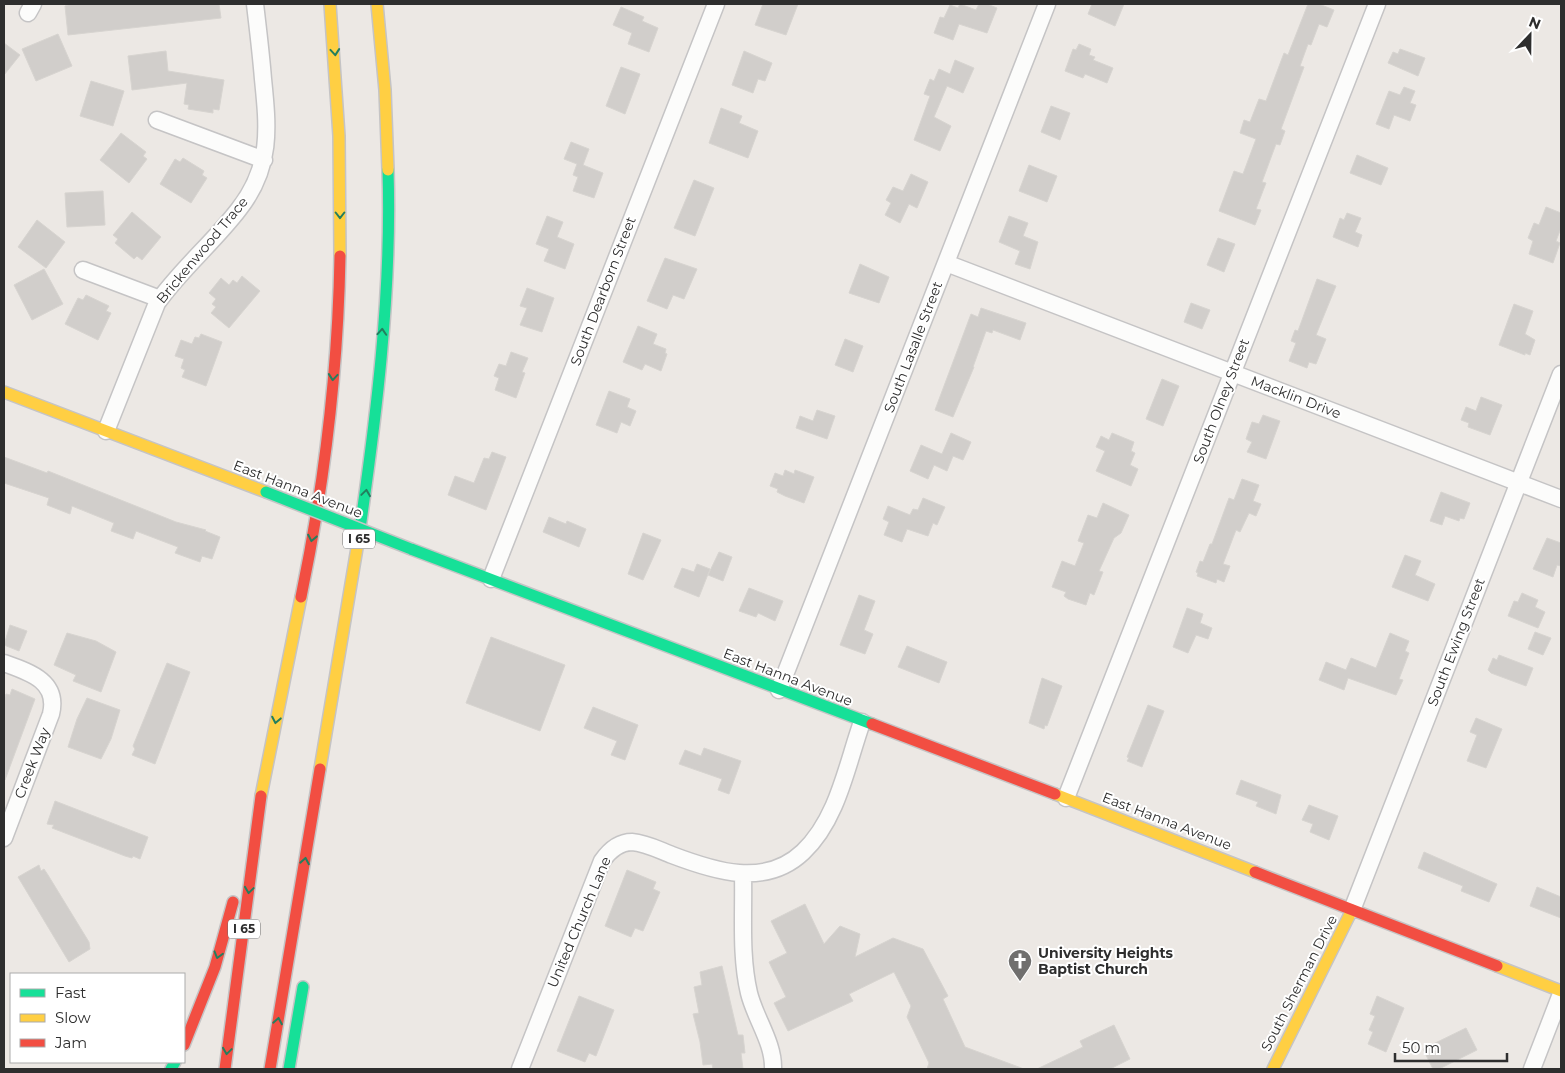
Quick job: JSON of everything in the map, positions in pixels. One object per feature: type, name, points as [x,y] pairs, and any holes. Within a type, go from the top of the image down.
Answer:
[{"type":"main road","name":"I 65","points":[[225,1069],[262,790],[314,531],[334,369],[340,261],[340,132],[330,4]]},
{"type":"main road","name":"I 65","points":[[270,1069],[358,551],[378,396],[386,268],[386,85],[378,4]]},
{"type":"main road","name":"East Hanna Avenue","points":[[4,392],[862,722],[1066,798],[1561,993]]},
{"type":"main road","points":[[337,739],[358,551]]},
{"type":"main road","points":[[185,1042],[215,967],[262,790]]},
{"type":"main road","name":"South Sherman Drive","points":[[1272,1069],[1338,942],[1352,910]]},
{"type":"main road","points":[[289,1069],[305,973]]},
{"type":"street","name":"Brickenwood Trace","points":[[106,431],[149,319],[160,299],[242,205],[256,181],[264,160],[267,121],[255,4]]},
{"type":"street","name":"South Dearborn Street","points":[[491,579],[716,4]]},
{"type":"street","name":"South Lasalle Street","points":[[779,690],[1047,4]]},
{"type":"street","name":"South Olney Street","points":[[1066,798],[1377,4]]},
{"type":"street","points":[[156,120],[264,160]]},
{"type":"street","name":"Macklin Drive","points":[[946,263],[1561,499]]},
{"type":"street","points":[[83,270],[160,299]]},
{"type":"street","name":"South Ewing Street","points":[[1352,910],[1561,374]]},
{"type":"street","name":"Creek Way","points":[[4,663],[38,676],[48,688],[52,704],[51,712],[4,838]]},
{"type":"street","name":"United Church Lane","points":[[520,1069],[602,862],[609,851],[620,844],[631,842],[647,845],[721,872],[743,874],[764,871],[782,865],[803,852],[817,836],[832,810],[862,722]]},
{"type":"street","points":[[743,874],[745,972],[751,1000],[769,1045],[774,1069]]},
{"type":"street","points":[[1532,1069],[1561,993]]},
{"type":"building","points":[[71,4],[219,4],[221,18],[68,35],[65,6]]},
{"type":"building","points":[[763,4],[798,4],[786,35],[755,25]]},
{"type":"building","points":[[960,4],[976,10],[979,4],[987,4],[997,8],[987,33],[959,24],[953,40],[934,33],[940,17],[944,18],[950,5],[958,8]]},
{"type":"building","points":[[1092,4],[1124,4],[1115,26],[1088,14]]},
{"type":"building","points":[[1308,4],[1319,4],[1334,10],[1327,27],[1319,24],[1311,45],[1308,44],[1300,66],[1304,67],[1281,129],[1285,131],[1280,145],[1276,144],[1262,182],[1266,183],[1256,209],[1261,210],[1255,225],[1219,211],[1234,171],[1243,174],[1256,139],[1240,133],[1244,120],[1250,122],[1259,99],[1266,101],[1284,53],[1288,55]]},
{"type":"building","points":[[621,7],[644,17],[642,21],[658,28],[649,52],[628,44],[632,33],[613,25]]},
{"type":"building","points":[[58,34],[72,66],[36,81],[22,49]]},
{"type":"building","points":[[4,43],[20,55],[4,75]]},
{"type":"building","points":[[1079,44],[1091,49],[1089,55],[1095,57],[1093,60],[1113,68],[1107,83],[1085,74],[1083,78],[1065,71],[1073,49],[1076,50]]},
{"type":"building","points":[[1400,49],[1425,58],[1418,76],[1388,63],[1393,52],[1398,54]]},
{"type":"building","points":[[166,51],[168,71],[224,80],[219,110],[213,109],[213,113],[188,109],[189,105],[184,104],[187,83],[132,90],[128,56]]},
{"type":"building","points":[[744,51],[772,63],[765,81],[758,79],[753,93],[732,85]]},
{"type":"building","points":[[955,60],[974,68],[963,93],[947,86],[934,117],[951,126],[940,151],[914,140],[930,96],[924,94],[930,79],[934,81],[939,69],[950,74]]},
{"type":"building","points":[[621,67],[640,74],[625,114],[606,106]]},
{"type":"building","points":[[91,81],[124,91],[113,126],[80,116]]},
{"type":"building","points":[[1404,87],[1415,91],[1410,103],[1416,105],[1410,121],[1394,115],[1389,129],[1376,124],[1389,91],[1400,95]]},
{"type":"building","points":[[1051,106],[1070,113],[1060,140],[1041,132]]},
{"type":"building","points":[[721,108],[742,116],[739,123],[758,131],[748,158],[709,143]]},
{"type":"building","points":[[121,133],[146,152],[143,156],[147,159],[129,183],[100,160]]},
{"type":"building","points":[[571,142],[589,149],[583,165],[603,173],[594,198],[573,191],[578,177],[573,175],[577,164],[564,159]]},
{"type":"building","points":[[1357,155],[1388,168],[1381,185],[1350,173]]},
{"type":"building","points":[[183,158],[204,171],[202,175],[207,178],[191,203],[160,184],[175,159],[180,162]]},
{"type":"building","points":[[1029,165],[1057,176],[1047,202],[1019,191]]},
{"type":"building","points":[[911,174],[928,182],[917,208],[909,204],[900,223],[885,215],[891,203],[886,200],[893,187],[903,191]]},
{"type":"building","points":[[694,180],[714,188],[695,236],[674,228]]},
{"type":"building","points":[[103,191],[105,225],[67,227],[65,193]]},
{"type":"building","points":[[1546,207],[1561,213],[1561,228],[1556,241],[1560,243],[1553,263],[1529,254],[1533,241],[1528,238],[1534,223],[1539,225]]},
{"type":"building","points":[[132,212],[161,237],[142,260],[137,256],[134,259],[115,243],[118,239],[113,235]]},
{"type":"building","points":[[1347,213],[1361,218],[1355,232],[1362,235],[1358,247],[1333,237],[1340,218],[1344,220]]},
{"type":"building","points":[[547,216],[563,222],[557,237],[574,244],[565,269],[544,261],[549,249],[536,244]]},
{"type":"building","points":[[1009,216],[1028,223],[1023,236],[1038,242],[1030,269],[1015,264],[1020,251],[999,242]]},
{"type":"building","points":[[37,220],[65,242],[46,268],[18,247]]},
{"type":"building","points":[[1218,238],[1235,244],[1224,272],[1207,265]]},
{"type":"building","points":[[665,258],[697,269],[684,299],[673,295],[667,309],[647,301]]},
{"type":"building","points":[[860,264],[889,277],[879,303],[849,293]]},
{"type":"building","points":[[44,269],[63,304],[32,320],[14,285]]},
{"type":"building","points":[[242,276],[260,291],[229,328],[211,313],[216,307],[212,304],[216,299],[209,293],[221,278],[229,285],[233,280],[237,283]]},
{"type":"building","points":[[1317,279],[1336,286],[1316,335],[1326,339],[1316,364],[1309,362],[1307,368],[1289,361],[1296,343],[1291,341],[1295,330],[1298,331]]},
{"type":"building","points":[[527,288],[554,298],[542,332],[520,325],[527,308],[520,306]]},
{"type":"building","points":[[86,295],[109,306],[106,311],[111,313],[98,340],[65,324],[78,298],[83,300]]},
{"type":"building","points":[[1191,303],[1210,310],[1202,329],[1184,322]]},
{"type":"building","points":[[1514,304],[1533,311],[1525,334],[1535,340],[1530,355],[1525,353],[1525,355],[1499,345]]},
{"type":"building","points":[[981,308],[1026,323],[1020,340],[993,330],[992,333],[986,331],[974,367],[953,417],[935,410],[971,314],[978,317]]},
{"type":"building","points":[[638,326],[657,334],[653,344],[666,349],[665,353],[667,354],[661,371],[645,364],[642,370],[623,362]]},
{"type":"building","points":[[201,334],[222,342],[206,386],[182,377],[185,370],[181,368],[184,359],[175,356],[181,340],[192,344],[195,337],[199,338]]},
{"type":"building","points":[[845,339],[863,346],[853,372],[835,365]]},
{"type":"building","points":[[511,352],[528,358],[522,372],[525,373],[516,398],[495,390],[499,378],[494,376],[499,364],[506,366]]},
{"type":"building","points":[[1162,379],[1179,386],[1163,426],[1146,419]]},
{"type":"building","points":[[609,391],[630,399],[627,407],[636,411],[630,426],[621,422],[617,433],[596,425]]},
{"type":"building","points":[[1481,397],[1502,405],[1490,435],[1468,427],[1469,423],[1461,420],[1466,407],[1476,411]]},
{"type":"building","points":[[817,410],[835,416],[827,439],[796,428],[800,416],[813,421]]},
{"type":"building","points":[[1263,415],[1280,421],[1266,459],[1247,452],[1252,442],[1246,439],[1252,422],[1259,424]]},
{"type":"building","points":[[951,433],[971,442],[963,460],[953,456],[947,471],[934,465],[928,479],[910,471],[921,445],[942,454]]},
{"type":"building","points":[[1112,433],[1134,442],[1131,451],[1135,453],[1130,465],[1138,469],[1131,486],[1096,471],[1105,451],[1096,447],[1101,436],[1109,440]]},
{"type":"building","points":[[492,452],[506,457],[486,510],[448,495],[455,476],[474,483],[484,458],[489,459]]},
{"type":"building","points":[[4,457],[47,473],[48,471],[176,522],[206,530],[220,537],[212,559],[202,556],[200,562],[175,553],[178,547],[136,531],[133,539],[111,531],[114,523],[72,506],[70,514],[47,505],[49,498],[4,483]]},
{"type":"building","points":[[785,470],[794,474],[795,470],[814,477],[804,503],[777,492],[778,489],[770,486],[775,473],[783,476]]},
{"type":"building","points":[[1242,479],[1259,485],[1253,501],[1261,504],[1256,516],[1249,513],[1240,532],[1236,530],[1223,564],[1230,566],[1224,582],[1217,579],[1216,583],[1197,576],[1198,573],[1196,572],[1200,561],[1203,562],[1210,544],[1212,544],[1229,498],[1234,500]]},
{"type":"building","points":[[1441,492],[1470,503],[1464,519],[1460,518],[1459,521],[1445,516],[1442,525],[1430,521]]},
{"type":"building","points":[[923,498],[945,507],[937,525],[933,523],[928,536],[907,529],[902,542],[884,535],[889,522],[883,519],[888,506],[910,515],[913,509],[918,510]]},
{"type":"building","points":[[1103,503],[1129,515],[1121,533],[1114,538],[1099,571],[1103,572],[1094,595],[1090,593],[1086,605],[1068,599],[1064,596],[1066,592],[1052,587],[1062,561],[1075,566],[1084,543],[1078,541],[1088,515],[1097,518]]},
{"type":"building","points":[[549,517],[566,524],[567,521],[586,529],[579,547],[543,532]]},
{"type":"building","points":[[643,533],[661,540],[643,580],[628,574]]},
{"type":"building","points":[[1547,538],[1561,543],[1561,566],[1557,565],[1553,577],[1533,569]]},
{"type":"building","points":[[719,552],[732,557],[723,581],[708,575]]},
{"type":"building","points":[[1405,555],[1421,561],[1415,575],[1435,584],[1428,601],[1392,587]]},
{"type":"building","points":[[697,564],[710,569],[699,597],[674,587],[682,568],[694,572]]},
{"type":"building","points":[[749,588],[783,601],[775,621],[758,613],[756,617],[739,611]]},
{"type":"building","points":[[1522,593],[1538,600],[1535,607],[1545,612],[1538,628],[1508,616],[1514,601],[1518,602]]},
{"type":"building","points":[[859,595],[875,601],[864,630],[873,634],[865,654],[840,645]]},
{"type":"building","points":[[1187,608],[1203,614],[1200,623],[1212,628],[1208,639],[1196,635],[1188,653],[1173,647]]},
{"type":"building","points":[[10,625],[27,631],[19,651],[4,645]]},
{"type":"building","points":[[1535,632],[1551,638],[1543,655],[1528,649]]},
{"type":"building","points":[[67,633],[96,641],[116,652],[101,692],[73,681],[76,675],[54,665]]},
{"type":"building","points":[[1390,633],[1409,641],[1405,651],[1409,653],[1399,679],[1403,680],[1396,695],[1348,678],[1344,690],[1319,680],[1326,662],[1346,670],[1351,658],[1376,668]]},
{"type":"building","points":[[491,637],[565,665],[540,731],[466,703]]},
{"type":"building","points":[[907,646],[947,662],[939,683],[898,667]]},
{"type":"building","points":[[1499,655],[1533,668],[1526,686],[1491,673],[1488,670],[1493,658],[1497,660]]},
{"type":"building","points":[[167,663],[190,672],[155,764],[132,755],[135,749],[133,746]]},
{"type":"building","points":[[1042,678],[1062,686],[1047,726],[1045,725],[1044,729],[1029,723]]},
{"type":"building","points":[[12,689],[35,699],[5,780],[4,700],[6,694],[10,695]]},
{"type":"building","points":[[87,698],[120,710],[111,739],[101,759],[68,747],[77,719]]},
{"type":"building","points":[[1148,705],[1164,711],[1142,767],[1127,761],[1129,758],[1127,757]]},
{"type":"building","points":[[593,707],[638,725],[625,760],[611,755],[617,741],[584,728]]},
{"type":"building","points":[[1476,718],[1502,729],[1486,768],[1467,761],[1477,735],[1470,732]]},
{"type":"building","points":[[704,748],[741,761],[729,794],[718,790],[722,779],[679,764],[685,750],[701,756]]},
{"type":"building","points":[[1241,780],[1281,795],[1276,814],[1256,806],[1258,802],[1236,794]]},
{"type":"building","points":[[55,801],[148,837],[140,859],[133,856],[132,858],[125,856],[52,828],[54,825],[47,824]]},
{"type":"building","points":[[1309,805],[1338,816],[1329,840],[1310,832],[1313,824],[1302,820]]},
{"type":"building","points":[[1424,852],[1497,884],[1489,902],[1461,891],[1463,886],[1418,868]]},
{"type":"building","points":[[39,865],[41,871],[44,869],[48,875],[89,942],[90,949],[69,962],[18,877]]},
{"type":"building","points":[[627,870],[656,882],[653,889],[660,892],[643,931],[635,928],[631,937],[605,926]]},
{"type":"building","points":[[1537,887],[1561,897],[1561,918],[1530,906]]},
{"type":"building","points":[[805,904],[824,944],[840,926],[860,934],[855,957],[893,938],[923,949],[948,996],[943,999],[965,1047],[1024,1069],[927,1069],[929,1063],[907,1017],[911,1006],[894,972],[849,994],[853,1001],[788,1031],[774,1003],[786,997],[769,962],[787,953],[771,921]]},
{"type":"building","points":[[722,966],[738,1035],[743,1035],[745,1053],[741,1053],[743,1069],[713,1069],[712,1064],[703,1065],[693,1014],[699,1013],[694,987],[702,985],[700,972]]},
{"type":"building","points":[[579,996],[614,1010],[596,1056],[589,1053],[585,1062],[557,1051]]},
{"type":"building","points":[[1377,996],[1404,1008],[1386,1052],[1368,1044],[1373,1032],[1369,1030],[1375,1016],[1370,1014]]},
{"type":"building","points":[[1114,1025],[1130,1059],[1110,1069],[1037,1069],[1083,1047],[1080,1041]]},
{"type":"building","points":[[1466,1028],[1477,1050],[1439,1069],[1433,1069],[1423,1049]]},
{"type":"traffic: fast","points":[[358,542],[371,450],[385,310],[388,263],[388,170]]},
{"type":"traffic: fast","points":[[266,492],[411,549]]},
{"type":"traffic: fast","points":[[411,549],[872,724]]},
{"type":"traffic: fast","points":[[289,1069],[303,987]]},
{"type":"traffic: fast","points":[[171,1069],[174,1063]]},
{"type":"traffic: slow","points":[[330,4],[339,136],[340,256]]},
{"type":"traffic: slow","points":[[377,4],[385,90],[388,170]]},
{"type":"traffic: slow","points":[[4,392],[266,492]]},
{"type":"traffic: slow","points":[[320,769],[358,542]]},
{"type":"traffic: slow","points":[[261,796],[301,597]]},
{"type":"traffic: slow","points":[[1055,794],[1255,872]]},
{"type":"traffic: slow","points":[[1273,1069],[1352,910]]},
{"type":"traffic: slow","points":[[1497,966],[1561,991]]},
{"type":"traffic: jam","points":[[301,597],[317,513],[333,385],[340,256]]},
{"type":"traffic: jam","points":[[872,724],[1055,794]]},
{"type":"traffic: jam","points":[[270,1069],[320,769]]},
{"type":"traffic: jam","points":[[225,1069],[261,796]]},
{"type":"traffic: jam","points":[[1255,872],[1497,966]]},
{"type":"traffic: jam","points":[[185,1042],[215,967],[233,902]]},
{"type":"place","name":"University Heights Baptist Church","points":[[1020,982]]}]
